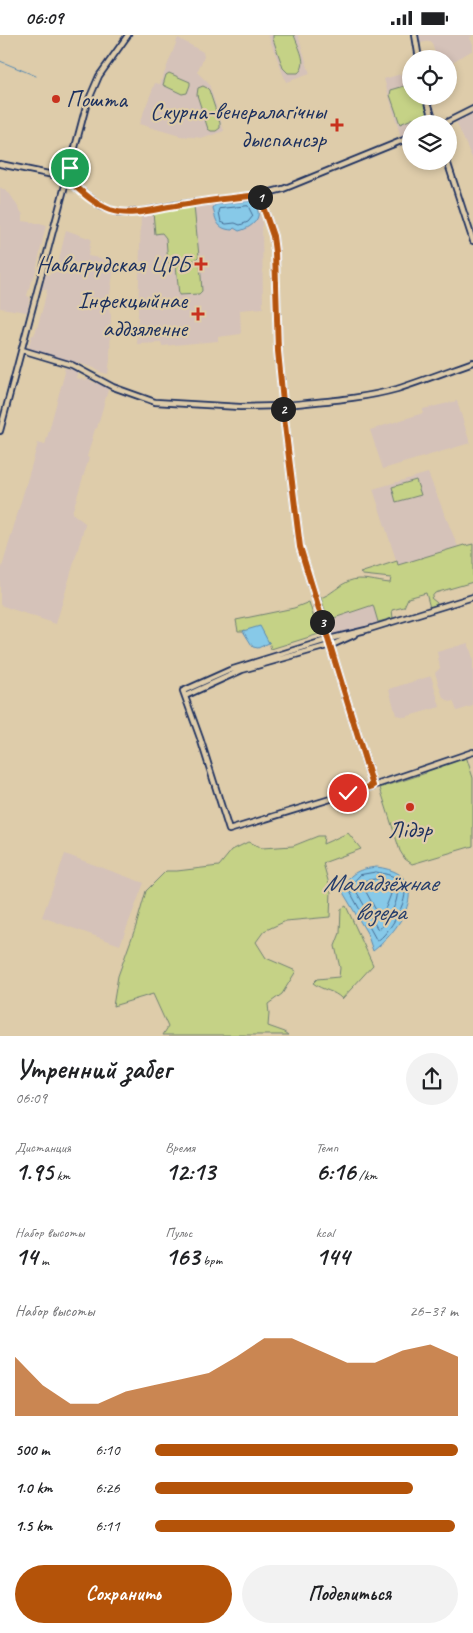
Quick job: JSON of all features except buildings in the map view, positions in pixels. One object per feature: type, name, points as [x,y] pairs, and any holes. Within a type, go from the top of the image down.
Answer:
[{"type":"street","points":[[0,431],[92,90],[98,77],[128,35]]},
{"type":"street","points":[[415,35],[418,50]]},
{"type":"street","points":[[457,117],[473,109]]},
{"type":"street","points":[[0,164],[67,179],[102,207],[119,213],[140,212],[176,205],[259,195],[300,183],[402,141]]},
{"type":"street","points":[[450,170],[473,241]]},
{"type":"street","points":[[259,195],[273,236],[275,252],[278,351],[300,547],[373,786]]},
{"type":"street","points":[[22,350],[72,365],[113,387],[155,403],[240,407],[337,401],[396,389],[473,363]]},
{"type":"street","points":[[473,597],[328,642],[230,669],[184,693],[229,830],[373,786],[473,752]]},
{"type":"shaded area","points":[[268,35],[298,35],[310,74],[286,82]]},
{"type":"shaded area","points":[[418,35],[473,35],[470,38],[473,50],[457,59],[457,50],[434,50],[431,41],[420,43]]},
{"type":"shaded area","points":[[178,38],[203,52],[204,57],[197,72],[209,84],[224,131],[204,138],[180,136],[139,124],[155,83],[160,84]]},
{"type":"shaded area","points":[[402,74],[402,105],[426,105],[428,115],[402,115],[401,138],[384,79]]},
{"type":"shaded area","points":[[473,114],[473,160],[457,124],[457,122]]},
{"type":"shaded area","points":[[0,187],[10,194],[23,215],[23,221],[46,225],[35,275],[31,281],[27,296],[30,297],[27,312],[0,308]]},
{"type":"shaded area","name":"Навагрудская ЦРБ","points":[[251,198],[255,199],[262,220],[263,308],[240,310],[241,334],[218,337],[218,341],[162,346],[161,343],[137,344],[141,214]]},
{"type":"shaded area","points":[[66,230],[91,239],[88,256],[115,261],[109,301],[111,302],[109,311],[111,315],[108,374],[28,348],[32,335],[34,335],[37,328],[43,307],[47,290],[42,289],[46,274],[50,275],[50,267],[57,268]]},
{"type":"shaded area","points":[[64,369],[78,371],[76,378],[91,379],[90,381],[106,386],[108,390],[97,428],[95,429],[87,457],[89,458],[72,513],[85,525],[56,624],[0,605],[0,574],[38,443],[45,445],[65,372]]},
{"type":"shaded area","points":[[457,401],[470,443],[383,469],[370,430],[423,413],[423,409]]},
{"type":"shaded area","points":[[428,473],[458,547],[398,566],[373,489]]},
{"type":"shaded area","points":[[374,605],[378,622],[334,636],[328,620]]},
{"type":"shaded area","points":[[468,643],[473,658],[473,706],[457,711],[453,701],[450,702],[443,697],[435,673],[440,668],[437,652]]},
{"type":"shaded area","points":[[431,676],[440,707],[405,717],[396,715],[389,689]]},
{"type":"shaded area","points":[[65,854],[144,883],[120,945],[42,917]]},
{"type":"green space","points":[[273,35],[294,35],[303,60],[303,65],[298,73],[288,73],[283,68]]},
{"type":"green space","points":[[169,73],[190,82],[187,93],[182,94],[163,85],[166,75]]},
{"type":"green space","points":[[203,86],[209,90],[220,123],[220,128],[216,131],[208,129],[197,95],[198,88]]},
{"type":"green space","points":[[402,87],[402,105],[426,105],[428,115],[402,115],[402,123],[400,124],[390,95],[391,90]]},
{"type":"green space","points":[[194,206],[199,256],[195,260],[168,263],[166,238],[162,233],[155,234],[153,212]]},
{"type":"green space","points":[[200,262],[202,291],[199,294],[179,295],[176,265]]},
{"type":"green space","points":[[416,480],[421,495],[396,502],[392,487]]},
{"type":"green space","points":[[473,544],[473,582],[435,593],[431,598],[437,603],[437,606],[430,608],[426,593],[408,598],[404,607],[392,610],[393,618],[378,622],[373,605],[328,620],[321,598],[345,583],[359,579],[390,583],[391,578],[360,573],[397,561],[398,565]]},
{"type":"green space","points":[[309,602],[319,634],[271,649],[269,642],[244,630],[238,631],[236,620],[294,608]]},
{"type":"green space","points":[[466,756],[473,778],[473,846],[412,864],[405,859],[400,851],[380,788],[426,773],[426,770]]},
{"type":"green space","points":[[348,833],[361,849],[323,863],[331,891],[330,917],[286,921],[264,931],[256,942],[266,958],[296,971],[282,994],[268,1004],[268,1026],[289,1035],[163,1035],[168,1027],[153,994],[113,1006],[118,976],[146,891],[166,871],[219,866],[232,850],[248,842],[262,848],[293,846],[318,836],[324,836],[323,844]]},
{"type":"green space","points":[[346,906],[373,965],[342,999],[313,983],[317,979],[339,977],[340,968],[335,946],[340,933],[341,909]]},
{"type":"water","points":[[250,201],[258,210],[257,219],[254,223],[239,231],[234,228],[232,230],[220,226],[215,217],[213,208],[215,205]]},
{"type":"water","points":[[260,626],[269,643],[258,648],[253,647],[243,631]]},
{"type":"water","name":"Маладзёжнае возера","points":[[377,867],[399,874],[406,883],[409,893],[404,915],[389,936],[373,951],[367,933],[341,889],[356,872]]},
{"type":"waterway","points":[[0,61],[36,76]]},
{"type":"place","name":"Пошта","points":[[56,99]]},
{"type":"place","name":"Скурна-венералагічны дыспансэр","points":[[337,125]]},
{"type":"place","name":"Навагрудская ЦРБ","points":[[201,264]]},
{"type":"place","name":"Інфекцыйнае аддзяленне","points":[[198,314]]},
{"type":"place","name":"Лідэр","points":[[410,807]]},
{"type":"route","points":[[70,168],[67,179],[102,207],[119,213],[140,212],[176,205],[259,195],[273,236],[275,252],[278,351],[283,402],[280,403],[280,406],[283,409],[300,547],[373,786],[348,793]]}]
